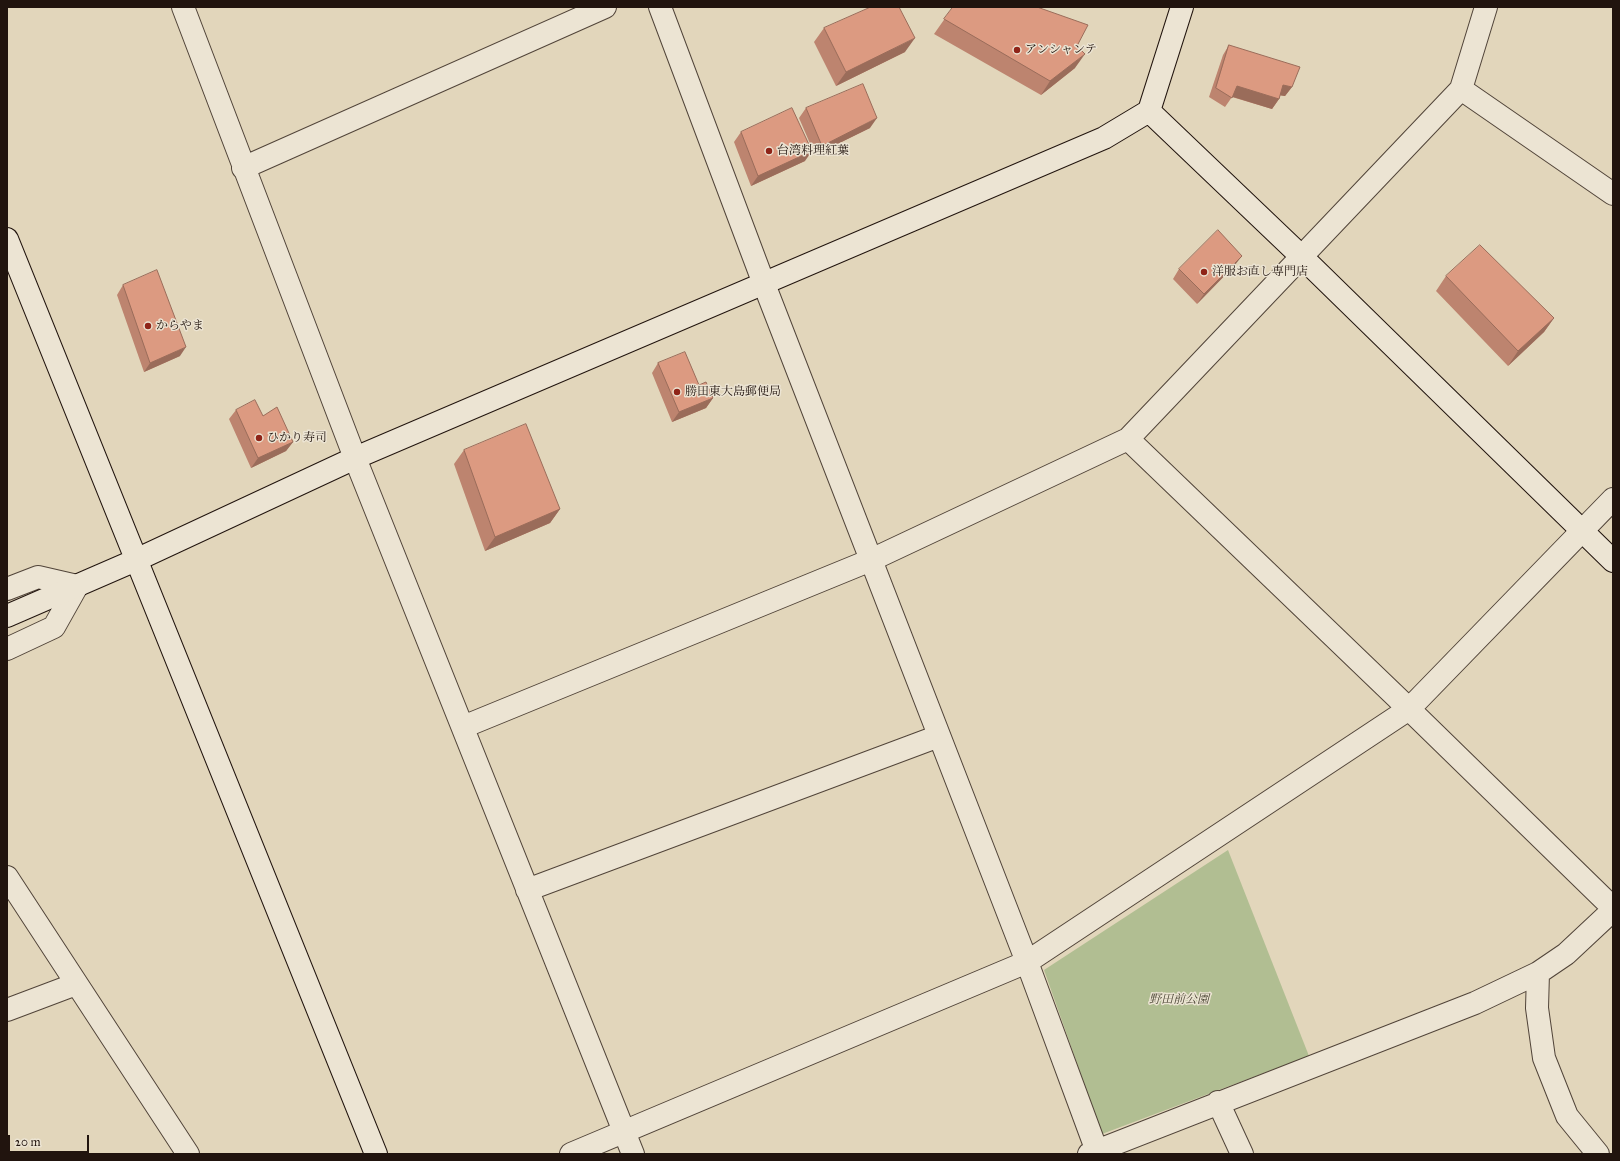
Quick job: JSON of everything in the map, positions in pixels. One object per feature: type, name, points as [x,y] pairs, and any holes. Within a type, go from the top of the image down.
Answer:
[{"type":"street","points":[[183,7],[243,168],[355,458],[633,1154]]},
{"type":"street","points":[[243,168],[605,7]]},
{"type":"street","points":[[660,7],[764,284],[1026,962],[1095,1153],[1218,1102],[1475,1003],[1538,973],[1566,954],[1613,909],[1409,709],[1128,439]]},
{"type":"street","points":[[7,616],[136,560],[355,458],[1104,138],[1149,111],[1182,7]]},
{"type":"street","points":[[463,727],[871,560],[1128,439],[1462,88],[1486,7]]},
{"type":"street","points":[[1462,88],[1613,194]]},
{"type":"street","points":[[1149,111],[1302,257],[1613,561]]},
{"type":"street","points":[[7,239],[376,1154]]},
{"type":"street","points":[[571,1154],[1026,962],[1409,709],[1613,499]]},
{"type":"street","points":[[7,589],[38,577],[77,586]]},
{"type":"street","points":[[7,648],[54,627],[77,586]]},
{"type":"street","points":[[527,890],[939,736]]},
{"type":"street","points":[[7,877],[188,1154]]},
{"type":"street","points":[[1538,973],[1537,1008],[1544,1058],[1567,1116],[1598,1154]]},
{"type":"street","points":[[7,1010],[76,984]]},
{"type":"street","points":[[1218,1102],[1242,1154]]},
{"type":"green space","name":"野田前公園","points":[[1228,850],[1309,1056],[1102,1134],[1044,970]]},
{"type":"building","points":[[871,7],[899,7],[915,38],[846,72],[824,28]]},
{"type":"building","name":"アンシャンテ","points":[[953,7],[1037,7],[1088,25],[1077,46],[1085,54],[1050,81],[944,19]]},
{"type":"building","points":[[1229,45],[1300,67],[1292,87],[1283,85],[1279,99],[1237,86],[1232,98],[1216,88]]},
{"type":"building","points":[[863,84],[877,118],[822,146],[806,108]]},
{"type":"building","name":"台湾料理紅葉","points":[[792,108],[812,151],[758,176],[741,132]]},
{"type":"building","name":"洋服お直し専門店","points":[[1218,230],[1242,256],[1204,294],[1179,269]]},
{"type":"building","points":[[1480,245],[1554,318],[1518,351],[1446,276]]},
{"type":"building","name":"からやま","points":[[157,270],[186,347],[150,363],[123,285]]},
{"type":"building","points":[[685,352],[699,385],[706,382],[713,398],[679,412],[658,363]]},
{"type":"building","name":"ひかり寿司","points":[[255,400],[263,416],[277,407],[293,442],[258,458],[236,410]]},
{"type":"building","points":[[526,424],[560,509],[495,537],[464,450]]},
{"type":"place","name":"アンシャンテ","points":[[1017,50]]},
{"type":"place","name":"台湾料理紅葉","points":[[769,151]]},
{"type":"place","name":"洋服お直し専門店","points":[[1204,272]]},
{"type":"place","name":"からやま","points":[[148,326]]},
{"type":"place","name":"勝田東大島郵便局","points":[[677,392]]},
{"type":"place","name":"ひかり寿司","points":[[259,438]]}]
